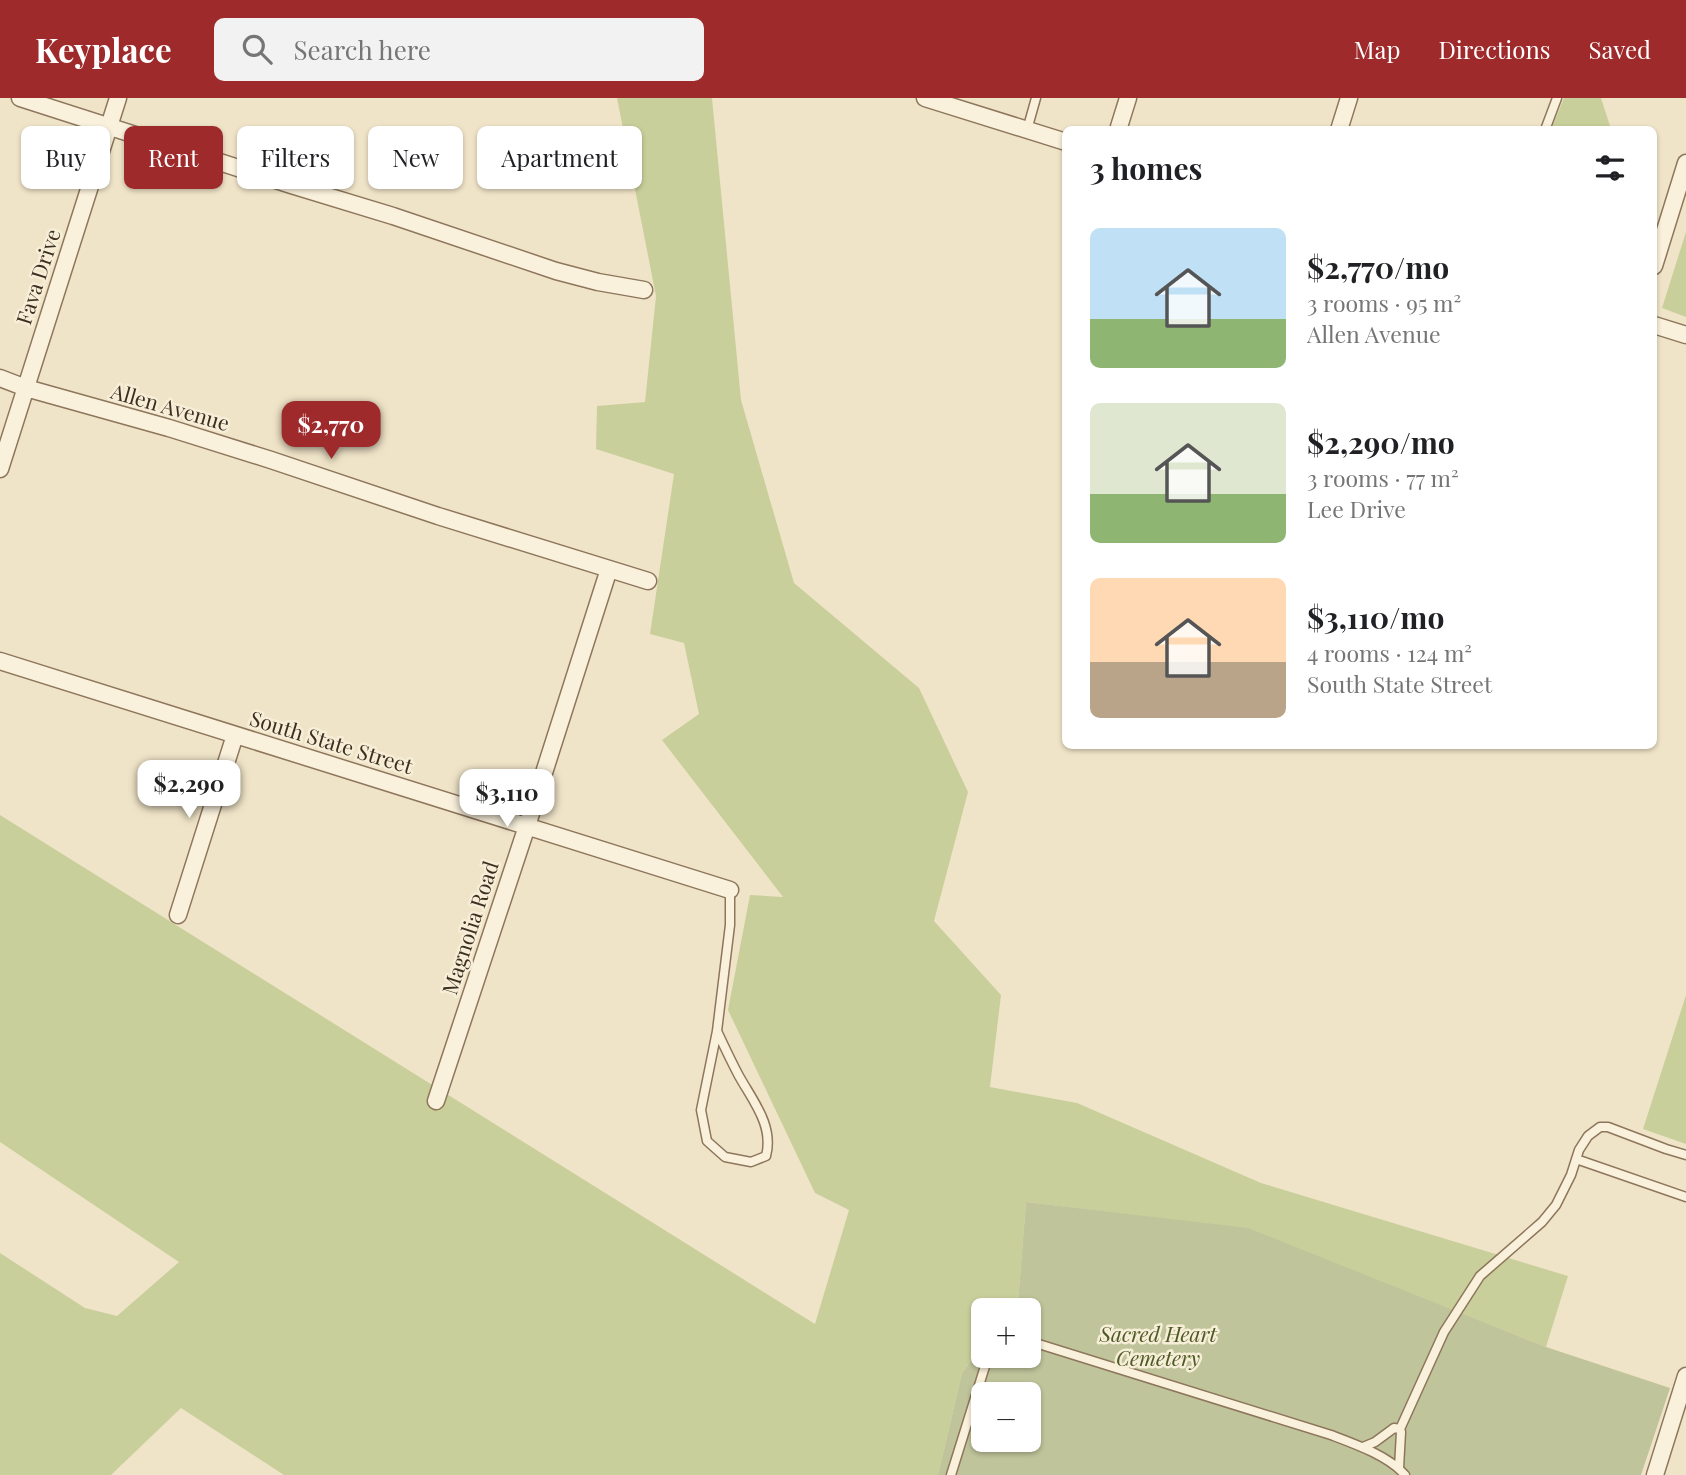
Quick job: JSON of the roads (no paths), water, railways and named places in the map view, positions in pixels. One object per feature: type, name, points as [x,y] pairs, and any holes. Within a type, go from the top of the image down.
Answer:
[{"type":"street","points":[[20,98],[106,126]]},
{"type":"street","name":"Fava Drive","points":[[109,126],[118,98]]},
{"type":"street","points":[[1119,126],[1128,98]]},
{"type":"street","points":[[1340,126],[1349,98]]},
{"type":"street","points":[[930,99],[968,104],[1027,130],[1062,141]]},
{"type":"street","points":[[110,127],[529,261],[598,282],[644,290]]},
{"type":"street","points":[[1657,256],[1686,163]]},
{"type":"street","name":"Fava Drive","points":[[0,469],[89,189]]},
{"type":"street","points":[[1657,327],[1686,335]]},
{"type":"street","name":"Allen Avenue","points":[[0,378],[26,388],[169,428],[648,581]]},
{"type":"street","name":"Magnolia Road","points":[[436,1101],[609,569]]},
{"type":"street","name":"South State Street","points":[[0,661],[730,890]]},
{"type":"street","points":[[178,915],[234,735]]},
{"type":"street","points":[[1655,1475],[1686,1376]]},
{"type":"lane","points":[[1027,130],[1036,98]]},
{"type":"lane","points":[[1546,126],[1557,98]]},
{"type":"lane","points":[[717,1031],[762,1116],[769,1143],[766,1156],[751,1162],[725,1157],[707,1141],[701,1110],[717,1031],[730,925],[730,890]]},
{"type":"lane","points":[[1402,1471],[1399,1429],[1444,1332],[1480,1276],[1542,1222],[1556,1205],[1571,1175],[1579,1150],[1588,1136],[1594,1130],[1608,1127],[1686,1155]]},
{"type":"lane","points":[[1576,1159],[1686,1197]]},
{"type":"lane","points":[[1041,1345],[1363,1447],[1402,1471]]},
{"type":"lane","points":[[951,1475],[984,1368]]},
{"type":"lane","points":[[1363,1447],[1394,1428],[1399,1429]]},
{"type":"park label","name":"Sacred Heart Cemetery","points":[[1158,1347]]}]
